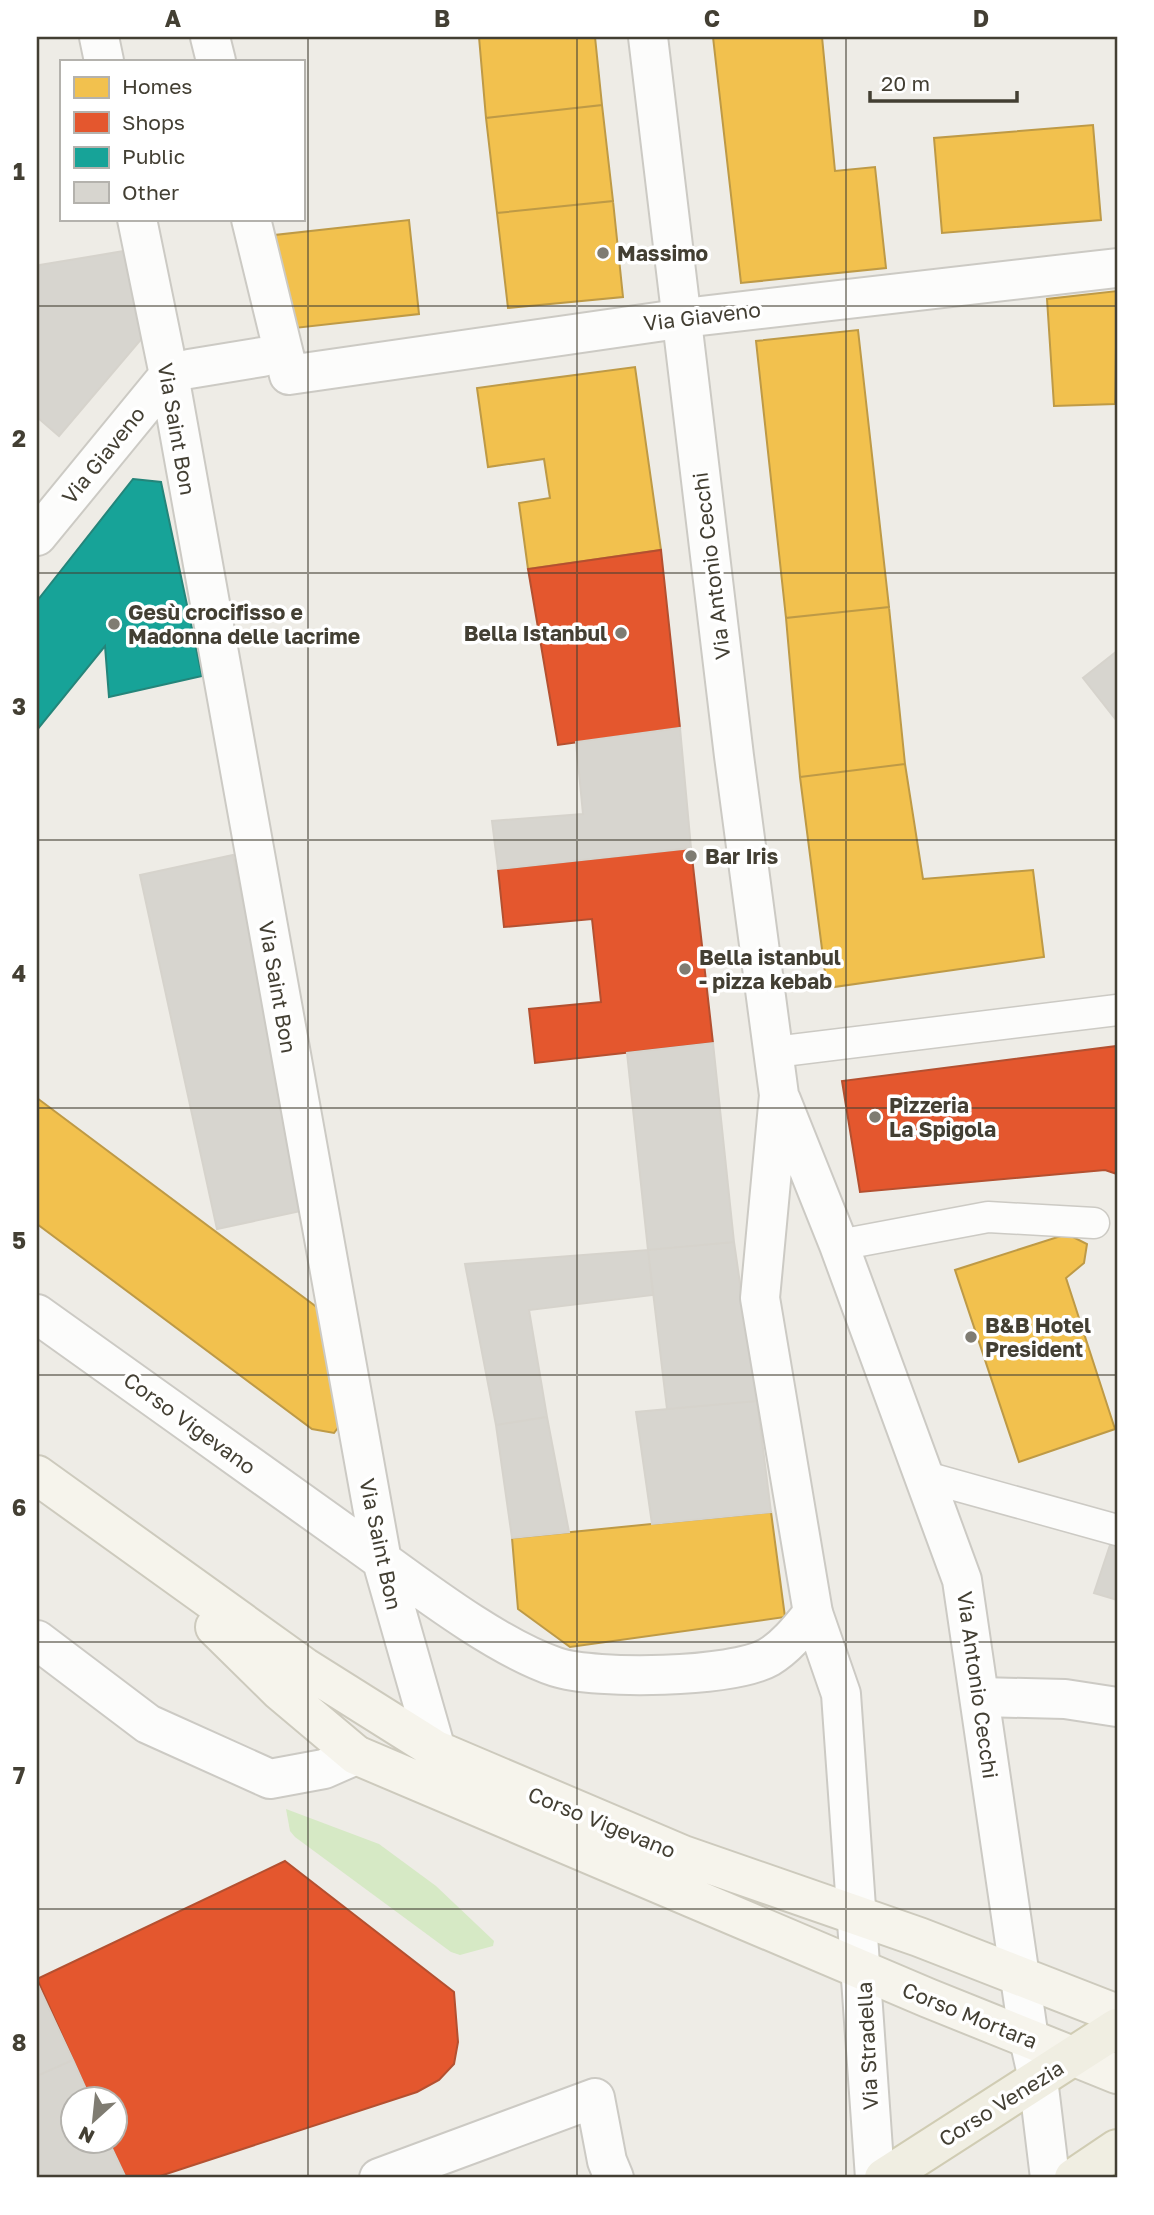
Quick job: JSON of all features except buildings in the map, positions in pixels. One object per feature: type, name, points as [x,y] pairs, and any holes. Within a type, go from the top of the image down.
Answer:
[{"type":"main road","name":"Corso Vigevano","points":[[37,1475],[304,1667],[436,1750],[683,1855],[855,1915],[1117,2014]]},
{"type":"main road","name":"Corso Vigevano","points":[[131,1544],[280,1691],[356,1755],[862,1970]]},
{"type":"main road","name":"Corso Mortara","points":[[862,1970],[1117,2074]]},
{"type":"main road","name":"Corso Venezia","points":[[884,2178],[1117,2028]]},
{"type":"main road","points":[[1074,2178],[1117,2149]]},
{"type":"street","points":[[99,37],[104,60]]},
{"type":"street","points":[[210,37],[216,60]]},
{"type":"street","name":"Via Antonio Cecchi","points":[[648,37],[734,756],[779,1095],[760,1298],[813,1612],[841,1694],[855,1915]]},
{"type":"street","name":"Via Saint Bon","points":[[137,220],[179,372],[382,1561],[436,1750]]},
{"type":"street","points":[[251,220],[275,366]]},
{"type":"street","name":"Via Giaveno","points":[[37,536],[179,372],[275,366],[1117,268]]},
{"type":"street","name":"Via Antonio Cecchi","points":[[779,1095],[839,1245],[962,1580],[1029,2039],[1038,2079],[1050,2178]]},
{"type":"street","name":"Corso Vigevano","points":[[37,1314],[382,1561],[497,1639],[555,1667],[596,1676],[738,1669],[768,1658],[792,1639],[813,1612]]},
{"type":"street","points":[[37,1640],[148,1724],[270,1779],[324,1769],[356,1755]]},
{"type":"street","points":[[980,1696],[1065,1699],[1117,1707]]},
{"type":"street","name":"Via Stradella","points":[[855,1915],[862,1970],[875,2178]]},
{"type":"street","points":[[379,2178],[595,2098],[607,2161],[614,2178]]},
{"type":"lane","points":[[775,1052],[1117,1010]]},
{"type":"lane","points":[[839,1245],[988,1217],[1094,1223]]},
{"type":"lane","points":[[926,1477],[1117,1530]]},
{"type":"green space","points":[[286,1809],[379,1844],[436,1886],[494,1941],[493,1946],[460,1955],[451,1952],[295,1837],[290,1831]]},
{"type":"place","name":"Massimo","points":[[603,253]]},
{"type":"place","name":"Gesù crocifisso e Madonna delle lacrime","points":[[114,624]]},
{"type":"place","name":"Bella Istanbul","points":[[621,633]]},
{"type":"place","name":"Bar Iris","points":[[691,856]]},
{"type":"place","name":"Bella istanbul - pizza kebab","points":[[685,969]]},
{"type":"place","name":"Pizzeria La Spigola","points":[[875,1117]]},
{"type":"place","name":"B&B Hotel President","points":[[971,1337]]}]
